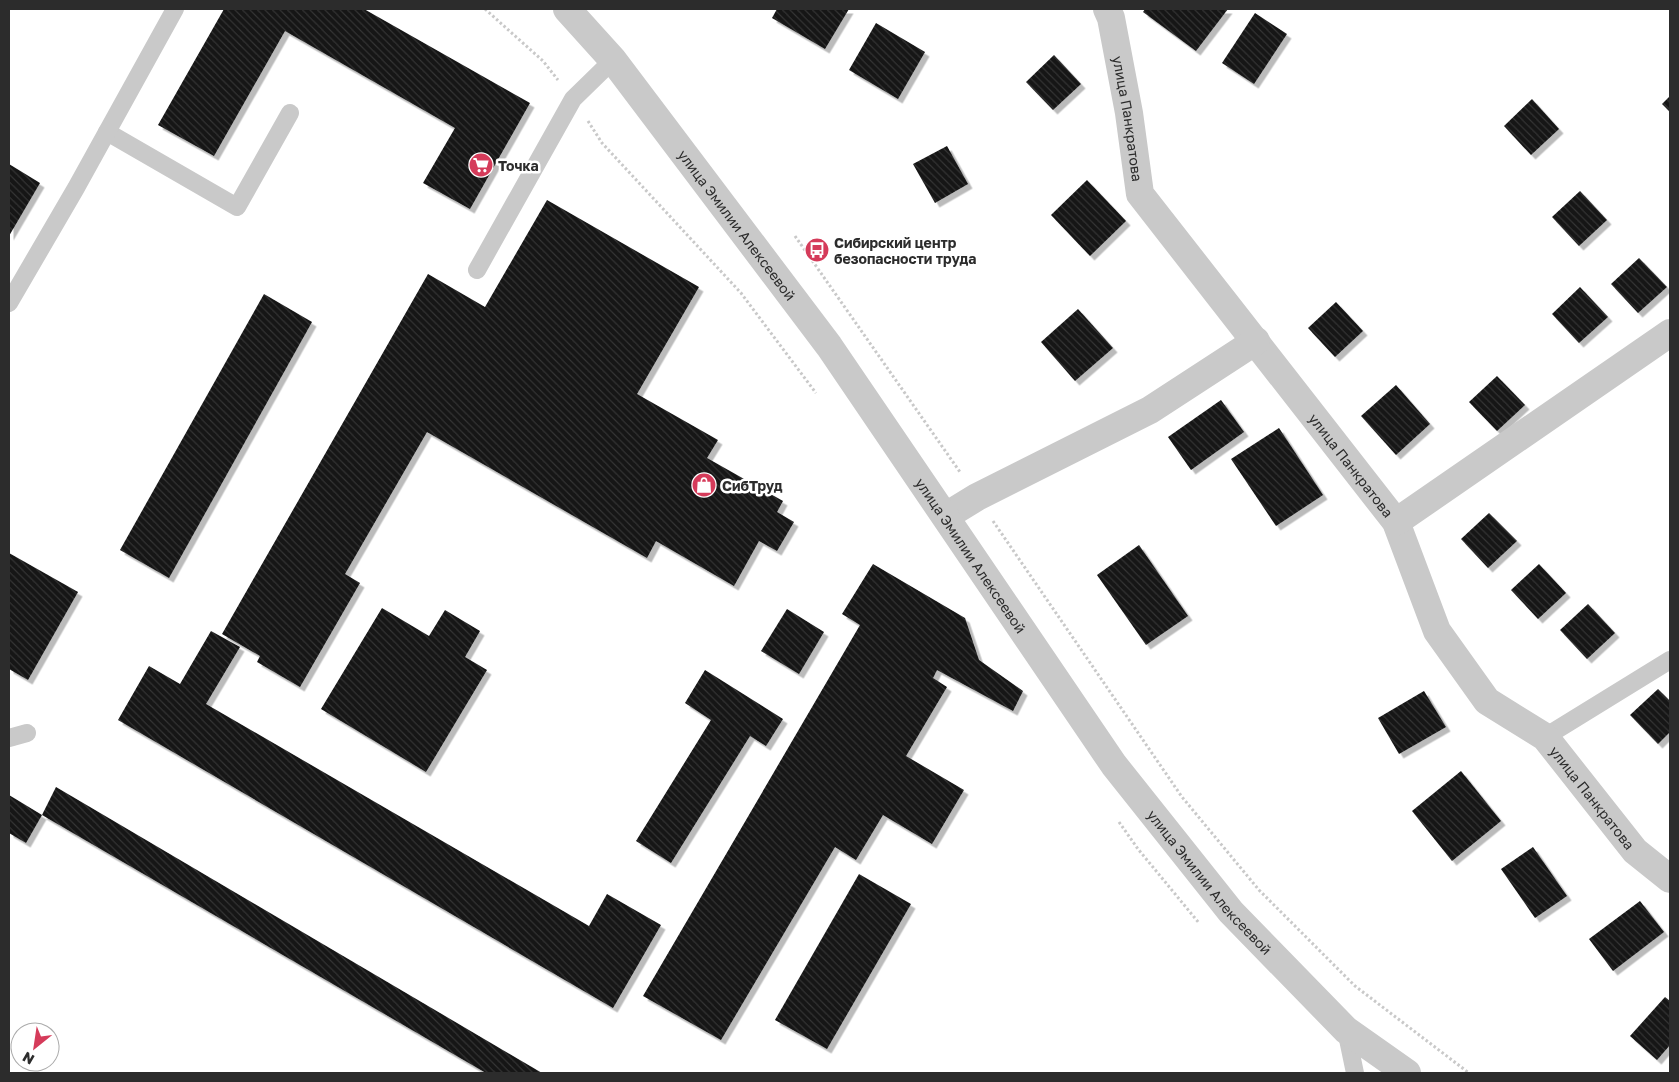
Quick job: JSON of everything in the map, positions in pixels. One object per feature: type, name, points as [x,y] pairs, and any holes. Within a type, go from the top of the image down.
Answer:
[{"type":"street","name":"улица Эмилии Алексеевой","points":[[567,9],[613,60],[829,346],[1114,765],[1231,912],[1346,1030],[1407,1073]]},
{"type":"street","name":"улица Панкратова","points":[[1107,9],[1111,18],[1128,113],[1140,194],[1396,522],[1437,632],[1487,701],[1545,738],[1635,851],[1670,879]]},
{"type":"street","points":[[1396,522],[1670,333]]},
{"type":"street","points":[[946,516],[977,497],[1150,410],[1256,341]]},
{"type":"lane","points":[[9,303],[175,9]]},
{"type":"lane","points":[[477,270],[573,99],[613,60]]},
{"type":"lane","points":[[107,132],[237,207],[290,113]]},
{"type":"lane","points":[[1545,738],[1670,660]]},
{"type":"lane","points":[[9,738],[27,733]]},
{"type":"lane","points":[[1346,1030],[1355,1073]]},
{"type":"path","points":[[485,9],[543,61],[573,99],[602,143],[740,293],[816,394]]},
{"type":"path","points":[[795,236],[977,497],[1182,797],[1259,890],[1355,986],[1469,1073]]},
{"type":"building","points":[[224,9],[364,9],[530,103],[470,209],[423,183],[455,128],[285,31],[214,156],[158,125]]},
{"type":"building","points":[[777,9],[849,9],[825,49],[772,18]]},
{"type":"building","points":[[1145,9],[1228,9],[1196,51],[1143,12]]},
{"type":"building","points":[[1255,13],[1287,34],[1254,84],[1222,63]]},
{"type":"building","points":[[876,23],[925,52],[898,99],[849,70]]},
{"type":"building","points":[[1054,55],[1081,84],[1053,110],[1026,82]]},
{"type":"building","points":[[1670,96],[1670,112],[1662,104]]},
{"type":"building","points":[[1532,99],[1559,129],[1531,155],[1504,126]]},
{"type":"building","points":[[947,146],[968,184],[935,203],[913,164]]},
{"type":"building","points":[[9,164],[40,183],[9,236]]},
{"type":"building","points":[[1087,180],[1126,221],[1090,256],[1051,215]]},
{"type":"building","points":[[1580,191],[1607,220],[1579,246],[1552,217]]},
{"type":"building","points":[[547,200],[699,287],[637,394],[718,440],[707,458],[783,501],[777,512],[794,522],[777,551],[759,541],[734,586],[656,541],[647,558],[427,432],[345,574],[360,583],[300,687],[257,662],[260,656],[222,634],[428,274],[485,307]]},
{"type":"building","points":[[1639,258],[1667,287],[1638,313],[1611,284]]},
{"type":"building","points":[[1580,287],[1608,317],[1579,343],[1552,314]]},
{"type":"building","points":[[264,294],[312,322],[169,578],[120,550]]},
{"type":"building","points":[[1336,302],[1363,331],[1335,357],[1308,328]]},
{"type":"building","points":[[1078,309],[1113,348],[1075,381],[1041,342]]},
{"type":"building","points":[[1497,376],[1525,405],[1497,431],[1469,402]]},
{"type":"building","points":[[1396,385],[1430,424],[1396,455],[1361,416]]},
{"type":"building","points":[[1221,400],[1244,432],[1191,470],[1168,437]]},
{"type":"building","points":[[1279,428],[1323,495],[1276,526],[1231,459]]},
{"type":"building","points":[[1489,513],[1517,541],[1488,568],[1461,539]]},
{"type":"building","points":[[1139,545],[1188,616],[1146,645],[1097,575]]},
{"type":"building","points":[[9,553],[78,592],[28,680],[9,669]]},
{"type":"building","points":[[873,564],[965,618],[979,660],[1023,691],[1013,711],[937,670],[933,678],[947,687],[906,756],[964,790],[932,844],[883,815],[856,860],[835,847],[721,1040],[643,996],[860,625],[842,614]]},
{"type":"building","points":[[1539,564],[1566,593],[1538,619],[1511,590]]},
{"type":"building","points":[[1588,604],[1615,633],[1587,659],[1560,630]]},
{"type":"building","points":[[382,608],[429,636],[445,610],[480,631],[465,657],[487,670],[426,772],[321,709]]},
{"type":"building","points":[[787,609],[824,632],[799,674],[761,651]]},
{"type":"building","points":[[211,631],[240,647],[206,704],[589,926],[607,894],[661,925],[613,1008],[118,720],[149,666],[180,684]]},
{"type":"building","points":[[705,670],[783,719],[766,746],[750,736],[671,863],[636,841],[711,720],[685,703]]},
{"type":"building","points":[[1658,689],[1670,701],[1670,732],[1658,744],[1630,715]]},
{"type":"building","points":[[1424,691],[1446,727],[1399,754],[1378,718]]},
{"type":"building","points":[[1461,771],[1501,821],[1452,861],[1412,811]]},
{"type":"building","points":[[56,787],[542,1073],[486,1073],[42,815]]},
{"type":"building","points":[[9,795],[42,815],[26,843],[9,833]]},
{"type":"building","points":[[1533,847],[1567,896],[1535,918],[1501,869]]},
{"type":"building","points":[[859,874],[911,904],[827,1049],[775,1020]]},
{"type":"building","points":[[1640,901],[1664,932],[1613,971],[1589,939]]},
{"type":"building","points":[[1665,997],[1670,1001],[1670,1045],[1657,1060],[1630,1036]]},
{"type":"place","name":"Точка","points":[[481,165]]},
{"type":"place","name":"Сибирский центр безопасности труда","points":[[817,250]]},
{"type":"place","name":"СибТруд","points":[[704,485]]}]
